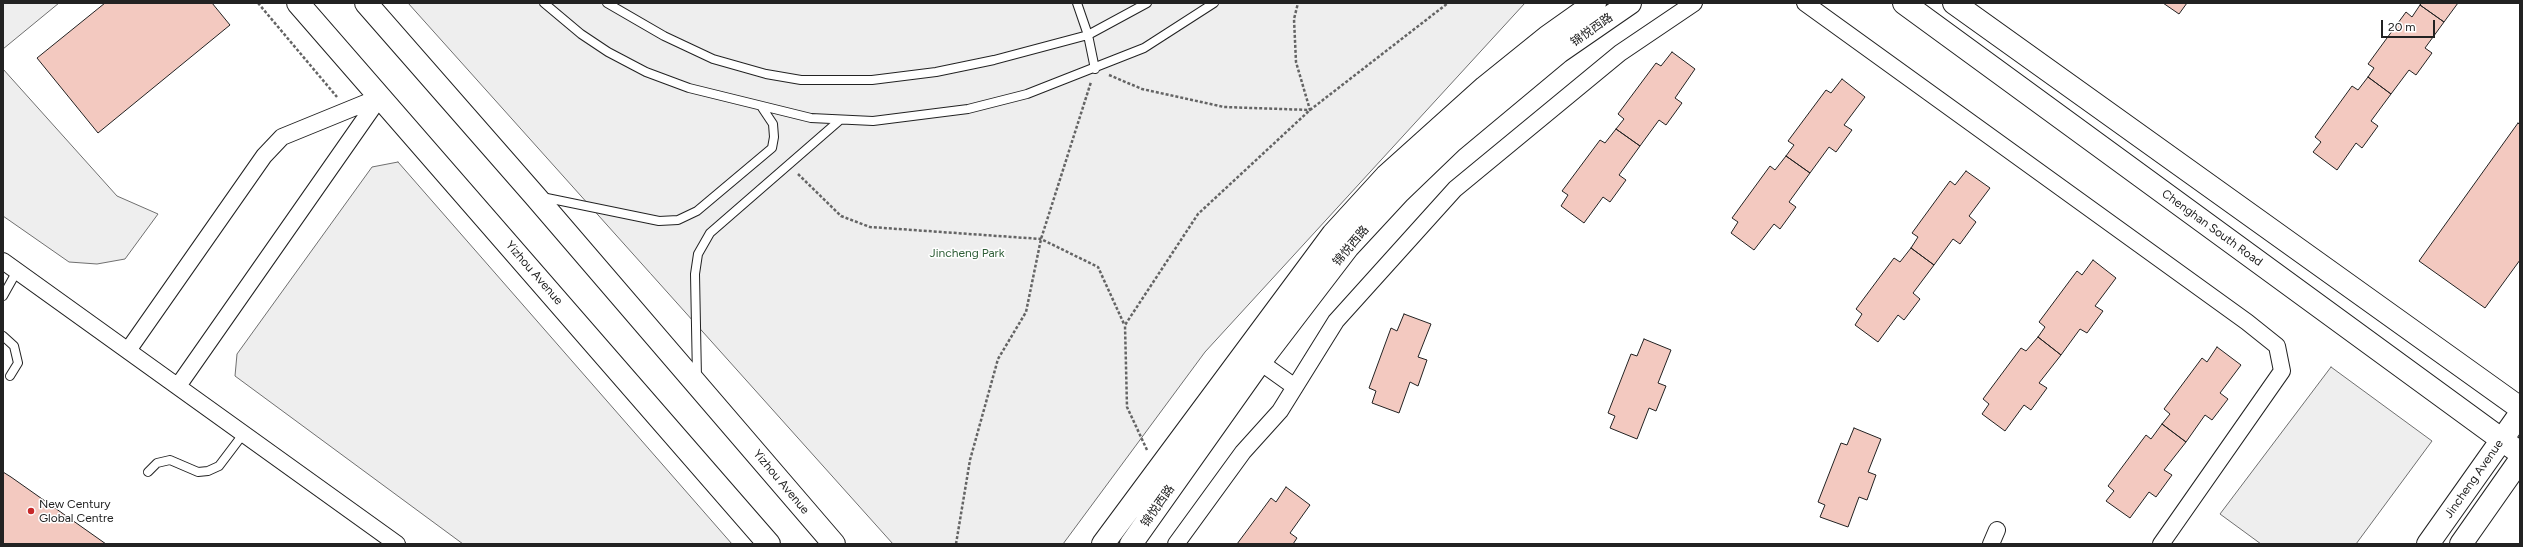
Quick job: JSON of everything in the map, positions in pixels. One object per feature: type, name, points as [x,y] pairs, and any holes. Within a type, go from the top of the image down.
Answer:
[{"type":"main road","name":"Yizhou Avenue","points":[[298,3],[769,544]]},
{"type":"main road","name":"Yizhou Avenue","points":[[366,3],[697,383],[834,544]]},
{"type":"main road","name":"锦悦西路","points":[[1103,544],[1158,473],[1333,234],[1386,176],[1485,87],[1547,37],[1595,3]]},
{"type":"main road","name":"锦悦西路","points":[[1131,544],[1260,362],[1348,247],[1451,142],[1559,52],[1630,3]]},
{"type":"main road","name":"Chenghan South Road","points":[[1904,3],[2520,453]]},
{"type":"main road","points":[[1954,3],[2520,408]]},
{"type":"main road","name":"Jincheng Avenue","points":[[2428,544],[2520,414]]},
{"type":"main road","points":[[2461,544],[2520,460]]},
{"type":"street","points":[[1176,544],[1243,452],[1280,411],[1336,321],[1454,189],[1620,52],[1694,3]]},
{"type":"street","points":[[1805,3],[2248,322],[2277,346],[2282,371],[2161,544]]},
{"type":"street","points":[[129,349],[264,156],[282,137],[380,97]]},
{"type":"street","points":[[178,386],[380,97]]},
{"type":"street","points":[[3,260],[129,349],[397,544]]},
{"type":"street","points":[[1260,362],[1295,386]]},
{"type":"lane","points":[[544,3],[581,34],[608,52],[646,72],[689,88],[811,118],[873,121],[968,109],[1027,94],[1095,69],[1144,48],[1214,3]]},
{"type":"lane","points":[[607,3],[664,36],[713,59],[766,74],[801,80],[872,80],[936,72],[994,60],[1088,35],[1147,3]]},
{"type":"lane","points":[[1077,3],[1088,35],[1095,69]]},
{"type":"lane","points":[[535,196],[659,221],[678,220],[697,211],[772,148],[774,137],[773,124],[761,106]]},
{"type":"lane","points":[[697,383],[695,274],[698,254],[710,233],[840,120]]},
{"type":"lane","points":[[3,296],[17,271]]},
{"type":"lane","points":[[3,336],[14,346],[18,363],[10,376]]},
{"type":"lane","points":[[148,472],[157,463],[170,460],[198,472],[208,471],[219,466],[244,433]]},
{"type":"path","points":[[258,3],[348,110]]},
{"type":"path","points":[[1298,3],[1294,19],[1296,62],[1310,110]]},
{"type":"path","points":[[1124,325],[1198,214],[1310,110],[1448,3]]},
{"type":"path","points":[[956,544],[972,452],[998,359],[1026,312],[1041,239],[1095,69],[1142,89],[1224,107],[1310,110]]},
{"type":"path","points":[[788,164],[841,216],[870,226],[1041,239],[1098,267],[1124,325],[1127,407],[1158,473]]},
{"type":"green space","points":[[3,3],[59,3],[3,49]]},
{"type":"green space","name":"Jincheng Park","points":[[408,3],[1525,3],[1205,352],[1063,544],[893,544]]},
{"type":"green space","points":[[3,69],[117,196],[158,214],[125,259],[97,264],[69,262],[3,216]]},
{"type":"green space","points":[[398,162],[732,544],[463,544],[235,376],[237,354],[372,167]]},
{"type":"green space","points":[[2331,367],[2432,441],[2356,544],[2261,544],[2220,514]]},
{"type":"building","points":[[105,3],[212,3],[230,25],[98,133],[37,58]]},
{"type":"building","points":[[2163,3],[2187,3],[2179,14]]},
{"type":"building","points":[[2422,3],[2458,3],[2444,22],[2420,5]]},
{"type":"building","points":[[2420,5],[2444,22],[2425,48],[2432,53],[2416,75],[2409,70],[2391,94],[2368,77],[2374,68],[2368,64],[2406,12],[2412,17]]},
{"type":"building","points":[[1672,52],[1695,69],[1675,98],[1682,103],[1666,125],[1659,120],[1640,146],[1616,129],[1624,119],[1618,114],[1656,63],[1661,66]]},
{"type":"building","points":[[2368,77],[2391,94],[2371,121],[2378,126],[2362,148],[2356,143],[2337,170],[2313,152],[2321,142],[2315,137],[2352,86],[2358,90]]},
{"type":"building","points":[[1842,79],[1865,97],[1844,125],[1852,130],[1836,152],[1829,147],[1810,173],[1786,156],[1794,145],[1788,141],[1826,90],[1831,93]]},
{"type":"building","points":[[2518,123],[2520,125],[2520,260],[2485,308],[2419,261]]},
{"type":"building","points":[[1616,129],[1640,146],[1619,175],[1626,180],[1610,202],[1603,197],[1584,223],[1561,206],[1568,195],[1562,191],[1600,140],[1605,143]]},
{"type":"building","points":[[1786,156],[1810,173],[1789,202],[1796,207],[1780,229],[1774,224],[1754,250],[1731,233],[1738,222],[1732,218],[1770,166],[1775,170]]},
{"type":"building","points":[[1966,171],[1990,188],[1969,216],[1976,222],[1960,244],[1953,239],[1934,265],[1911,248],[1918,237],[1912,233],[1950,181],[1955,185]]},
{"type":"building","points":[[1911,248],[1934,265],[1913,293],[1920,299],[1904,320],[1898,315],[1878,342],[1855,325],[1862,314],[1856,309],[1894,258],[1900,262]]},
{"type":"building","points":[[2093,260],[2116,278],[2095,306],[2103,311],[2087,333],[2080,329],[2061,355],[2038,337],[2045,327],[2039,322],[2077,271],[2082,275]]},
{"type":"building","points":[[1404,314],[1431,324],[1418,357],[1427,360],[1418,386],[1410,382],[1399,413],[1372,403],[1376,391],[1369,388],[1391,328],[1397,331]]},
{"type":"building","points":[[2038,337],[2061,355],[2039,383],[2047,388],[2031,410],[2024,405],[2005,431],[1982,414],[1989,404],[1983,399],[2021,348],[2026,351]]},
{"type":"building","points":[[1644,339],[1671,350],[1658,383],[1666,386],[1656,411],[1649,408],[1637,439],[1610,428],[1615,416],[1608,413],[1631,354],[1637,356]]},
{"type":"building","points":[[2217,347],[2241,365],[2220,393],[2228,399],[2212,420],[2205,415],[2186,442],[2162,424],[2170,414],[2164,409],[2202,358],[2207,362]]},
{"type":"building","points":[[2162,424],[2186,442],[2164,470],[2172,475],[2156,497],[2149,492],[2130,518],[2106,501],[2114,491],[2108,486],[2146,435],[2151,439]]},
{"type":"building","points":[[1854,428],[1881,439],[1868,472],[1876,475],[1867,500],[1859,497],[1848,527],[1820,517],[1825,505],[1818,502],[1841,443],[1847,445]]},
{"type":"building","name":"New Century Global Centre","points":[[3,472],[11,477],[106,544],[3,544]]},
{"type":"building","points":[[1286,487],[1310,505],[1290,533],[1297,538],[1293,544],[1237,544],[1271,498],[1276,502]]},
{"type":"place","name":"New Century Global Centre","points":[[31,511]]}]
